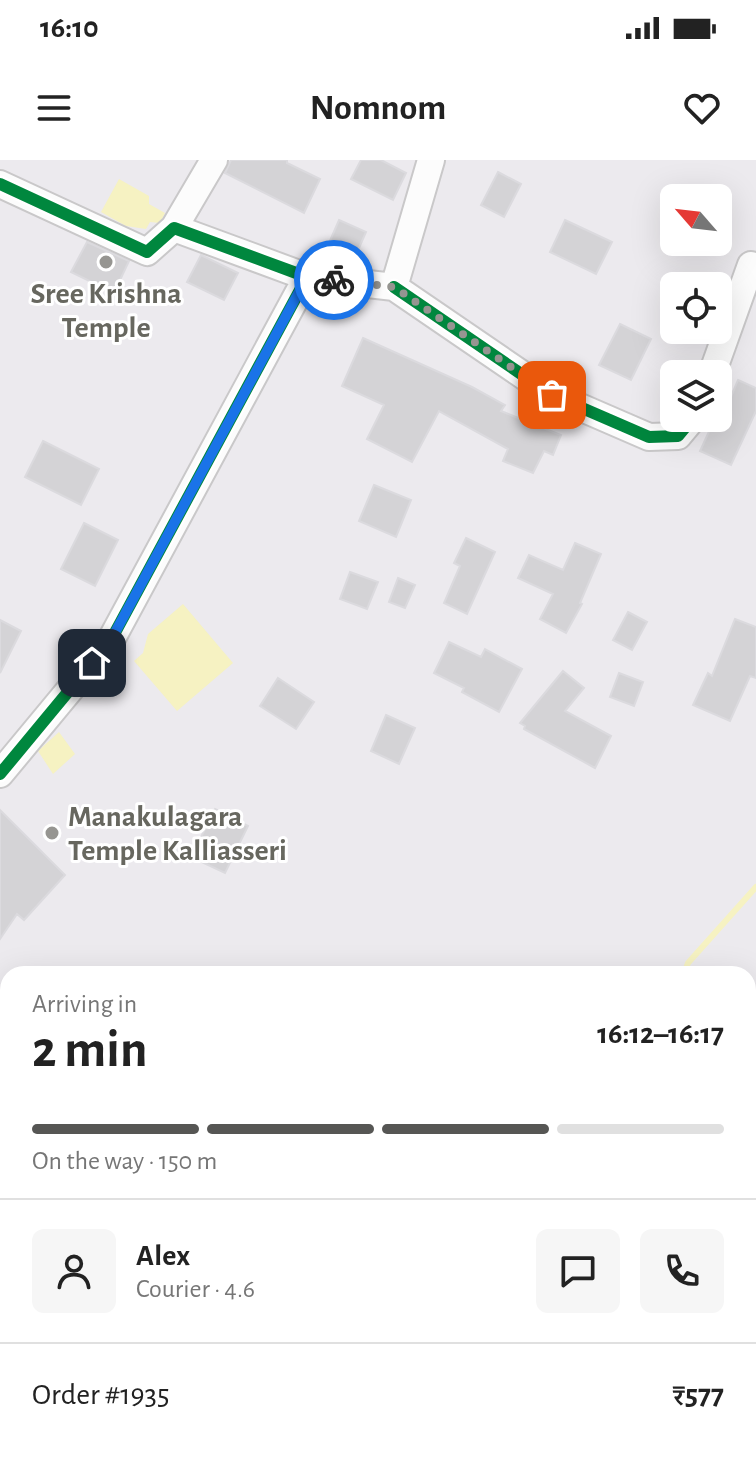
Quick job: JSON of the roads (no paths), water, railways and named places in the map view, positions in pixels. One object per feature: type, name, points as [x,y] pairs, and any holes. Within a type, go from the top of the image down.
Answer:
[{"type":"street","points":[[0,184],[147,252],[174,228],[214,160]]},
{"type":"street","points":[[394,287],[431,160]]},
{"type":"street","points":[[174,228],[307,277],[394,287],[552,395],[649,437],[678,436],[681,432]]},
{"type":"street","points":[[717,360],[751,265],[756,267]]},
{"type":"street","points":[[0,774],[111,640],[307,277]]},
{"type":"waterway","points":[[687,966],[756,887]]},
{"type":"place","name":"Sree Krishna Temple","points":[[106,262]]},
{"type":"place","name":"Manakulagara Temple Kalliasseri","points":[[52,833]]}]
